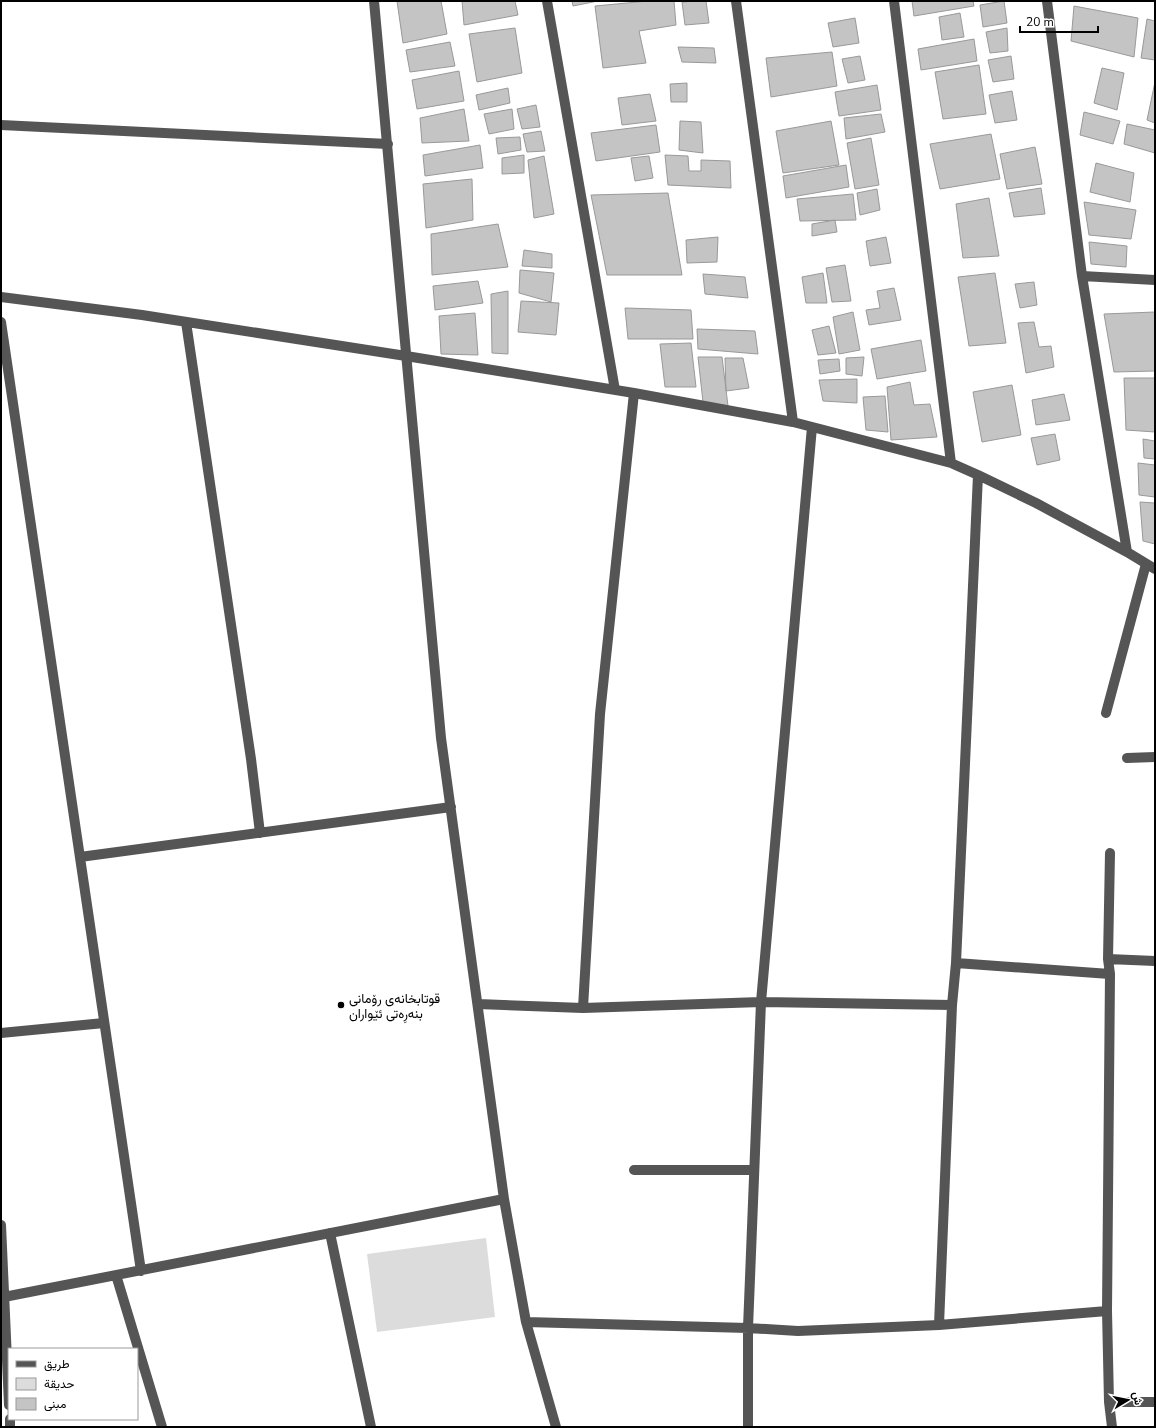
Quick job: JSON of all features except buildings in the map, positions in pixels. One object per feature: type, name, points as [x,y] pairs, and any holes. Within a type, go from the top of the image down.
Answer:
[{"type":"street","points":[[374,1],[441,738],[504,1200],[526,1322],[556,1427]]},
{"type":"street","points":[[547,1],[615,390]]},
{"type":"street","points":[[736,1],[794,422]]},
{"type":"street","points":[[894,1],[950,463]]},
{"type":"street","points":[[1047,1],[1082,276],[1127,552]]},
{"type":"street","points":[[1,125],[388,144]]},
{"type":"street","points":[[1082,276],[1155,280]]},
{"type":"street","points":[[1,297],[142,315],[634,393],[794,422],[950,463],[1036,503],[1127,552],[1151,567],[1106,713]]},
{"type":"street","points":[[1,322],[4,367],[80,857],[141,1271]]},
{"type":"street","points":[[186,322],[250,751],[260,833]]},
{"type":"street","points":[[583,1008],[600,714],[634,393]]},
{"type":"street","points":[[748,1427],[748,1328],[761,1002],[812,427]]},
{"type":"street","points":[[939,1325],[952,1005],[956,963],[978,475]]},
{"type":"street","points":[[1127,758],[1155,757]]},
{"type":"street","points":[[80,857],[451,807]]},
{"type":"street","points":[[1110,853],[1108,959],[1110,974],[1107,1311],[1109,1402],[1112,1427]]},
{"type":"street","points":[[1108,959],[1155,961]]},
{"type":"street","points":[[956,963],[1110,974]]},
{"type":"street","points":[[478,1004],[583,1008],[761,1002],[952,1005]]},
{"type":"street","points":[[1,1033],[104,1023]]},
{"type":"street","points":[[634,1170],[754,1170]]},
{"type":"street","points":[[4,1297],[504,1200]]},
{"type":"street","points":[[1,1225],[8,1383]]},
{"type":"street","points":[[330,1233],[371,1427]]},
{"type":"street","points":[[116,1275],[162,1427]]},
{"type":"street","points":[[526,1322],[748,1328],[798,1332],[939,1325],[1107,1311]]},
{"type":"street","points":[[1109,1402],[1155,1402]]},
{"type":"green space","points":[[486,1238],[495,1317],[377,1332],[367,1254]]},
{"type":"place","name":"قوتابخانەی رۆمانی بنەرِەتی ئێواران","points":[[341,1005]]}]
